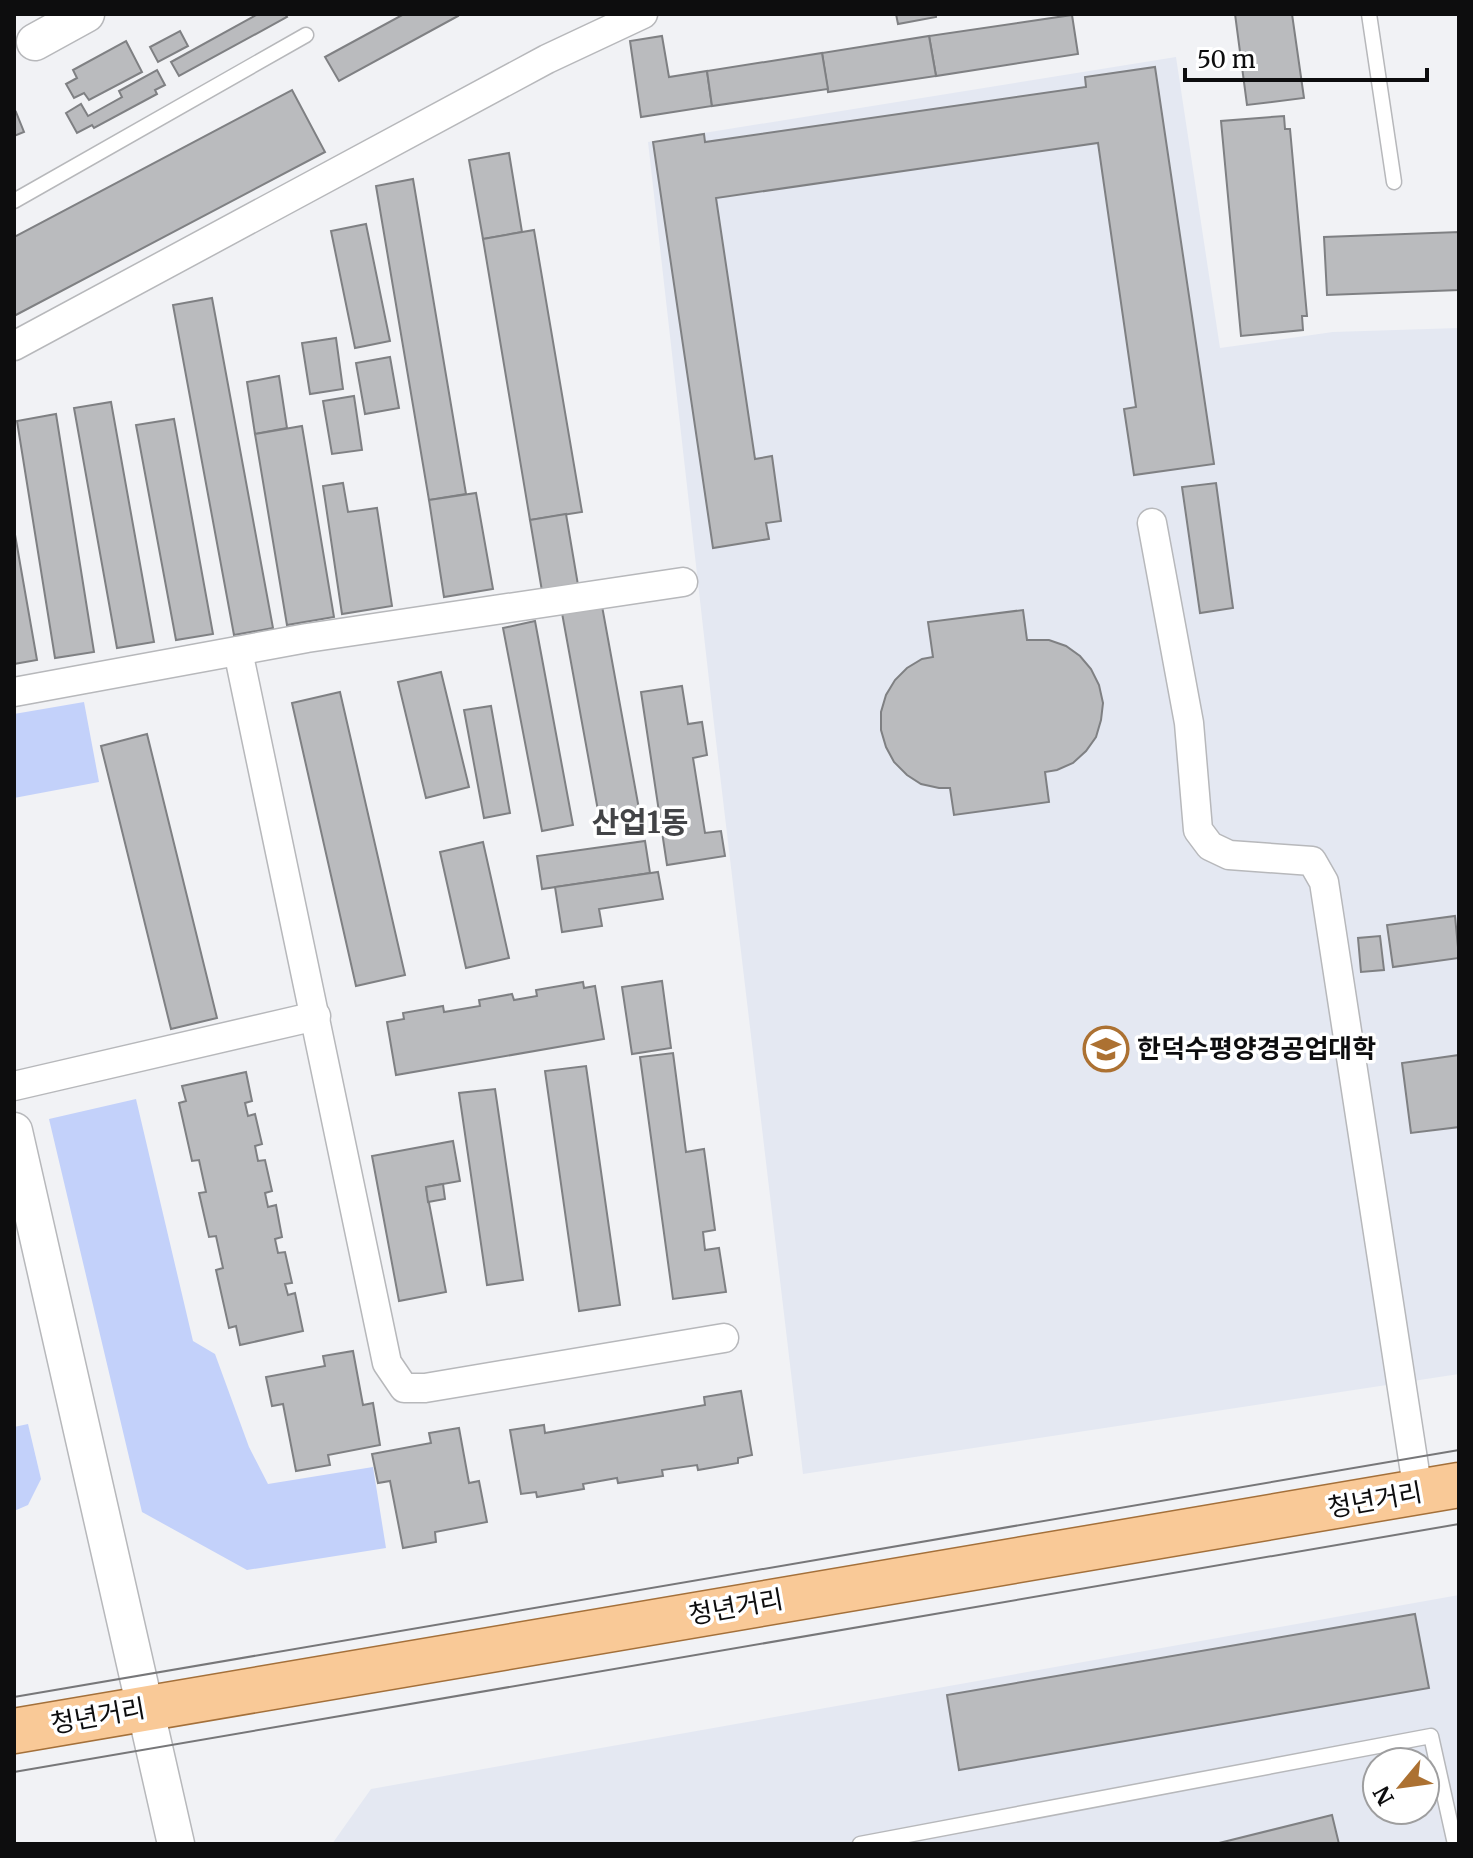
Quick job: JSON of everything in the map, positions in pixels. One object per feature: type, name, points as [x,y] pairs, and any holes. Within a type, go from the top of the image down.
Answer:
[{"type":"main road","name":"청년거리","points":[[14,1731],[1439,1489]]},
{"type":"street","points":[[35,42],[86,14]]},
{"type":"street","points":[[14,346],[547,59],[643,14]]},
{"type":"street","points":[[1152,523],[1189,723],[1198,830],[1210,846],[1229,855],[1312,861],[1324,882],[1439,1489]]},
{"type":"street","points":[[14,692],[307,638],[683,582]]},
{"type":"street","points":[[238,651],[387,1363],[404,1388],[425,1388],[724,1338]]},
{"type":"street","points":[[14,1086],[316,1016]]},
{"type":"street","points":[[14,1131],[176,1844]]},
{"type":"lane","points":[[1369,14],[1394,182]]},
{"type":"lane","points":[[14,201],[306,35]]},
{"type":"lane","points":[[860,1844],[1431,1736],[1455,1844]]},
{"type":"shaded area","name":"한덕수평양경공업대학","points":[[1176,57],[1220,348],[1333,332],[1459,328],[1459,1374],[803,1474],[648,142]]},
{"type":"shaded area","points":[[84,702],[99,782],[14,798],[14,714]]},
{"type":"shaded area","points":[[136,1099],[193,1341],[215,1354],[249,1447],[268,1484],[373,1467],[386,1548],[247,1570],[142,1512],[49,1119]]},
{"type":"shaded area","points":[[28,1424],[41,1479],[28,1505],[14,1511],[14,1427]]},
{"type":"shaded area","points":[[1459,1595],[1459,1844],[332,1844],[371,1789]]},
{"type":"building","points":[[258,14],[285,14],[287,17],[179,76],[171,62]]},
{"type":"building","points":[[404,14],[458,16],[339,81],[325,57]]},
{"type":"building","points":[[896,14],[936,14],[936,17],[898,24]]},
{"type":"building","points":[[1235,14],[1292,14],[1304,98],[1247,105]]},
{"type":"building","points":[[1072,15],[1078,54],[936,76],[929,36]]},
{"type":"building","points":[[180,31],[188,46],[158,62],[150,47]]},
{"type":"building","points":[[662,36],[669,77],[707,71],[712,106],[641,117],[630,41]]},
{"type":"building","points":[[929,36],[936,76],[828,92],[822,53]]},
{"type":"building","points":[[126,41],[142,72],[89,100],[84,93],[74,98],[66,84],[77,78],[73,70]]},
{"type":"building","points":[[822,53],[828,89],[712,106],[707,71]]},
{"type":"building","points":[[1155,67],[1214,464],[1134,475],[1124,409],[1136,407],[1098,143],[716,198],[755,459],[772,456],[781,521],[766,523],[769,539],[713,548],[653,142],[704,134],[705,142],[1086,87],[1085,77]]},
{"type":"building","points":[[157,70],[165,85],[155,90],[157,94],[94,128],[92,125],[77,133],[66,113],[81,104],[88,116],[122,97],[119,91]]},
{"type":"building","points":[[292,90],[325,152],[14,316],[14,237]]},
{"type":"building","points":[[14,113],[24,132],[14,136]]},
{"type":"building","points":[[1284,116],[1285,129],[1290,129],[1307,316],[1302,316],[1303,330],[1241,336],[1221,121]]},
{"type":"building","points":[[509,153],[522,232],[483,239],[469,160]]},
{"type":"building","points":[[413,179],[466,494],[429,500],[376,186]]},
{"type":"building","points":[[366,224],[390,341],[355,348],[331,231]]},
{"type":"building","points":[[534,230],[582,512],[530,520],[483,239]]},
{"type":"building","points":[[1459,232],[1459,290],[1327,295],[1324,237]]},
{"type":"building","points":[[212,298],[273,628],[234,635],[173,305]]},
{"type":"building","points":[[336,338],[343,389],[310,394],[302,343]]},
{"type":"building","points":[[390,357],[399,408],[365,414],[356,363]]},
{"type":"building","points":[[279,376],[287,428],[255,434],[247,382]]},
{"type":"building","points":[[354,396],[362,450],[332,454],[323,401]]},
{"type":"building","points":[[111,402],[154,642],[117,648],[74,408]]},
{"type":"building","points":[[56,414],[94,652],[55,658],[17,421]]},
{"type":"building","points":[[174,419],[213,634],[176,640],[136,425]]},
{"type":"building","points":[[302,426],[334,617],[287,625],[255,434]]},
{"type":"building","points":[[343,483],[348,512],[377,508],[392,606],[342,614],[323,486]]},
{"type":"building","points":[[1216,483],[1233,608],[1200,613],[1182,487]]},
{"type":"building","points":[[476,493],[493,589],[444,597],[429,500]]},
{"type":"building","points":[[566,514],[578,585],[542,591],[530,520]]},
{"type":"building","points":[[14,529],[37,660],[14,664]]},
{"type":"building","points":[[602,606],[639,809],[599,816],[562,613]]},
{"type":"building","points":[[1023,610],[1027,640],[1049,640],[1066,646],[1091,669],[1103,703],[1096,737],[1073,763],[1045,772],[1049,802],[954,815],[950,788],[921,784],[894,762],[881,730],[881,712],[886,695],[907,668],[922,659],[933,657],[928,622]]},
{"type":"building","points":[[535,621],[573,825],[542,831],[503,628]]},
{"type":"building","points":[[441,672],[469,787],[426,798],[398,682]]},
{"type":"building","points":[[682,686],[688,724],[702,722],[707,755],[693,758],[705,833],[721,831],[725,856],[667,865],[641,692]]},
{"type":"building","points":[[340,692],[405,975],[356,986],[292,703]]},
{"type":"building","points":[[491,706],[510,813],[484,818],[464,710]]},
{"type":"building","points":[[147,734],[217,1018],[171,1029],[101,746]]},
{"type":"building","points":[[645,841],[650,873],[542,889],[537,856]]},
{"type":"building","points":[[483,842],[509,958],[466,968],[440,852]]},
{"type":"building","points":[[658,872],[663,899],[599,909],[602,926],[562,932],[555,887]]},
{"type":"building","points":[[1455,916],[1459,958],[1393,967],[1387,925]]},
{"type":"building","points":[[1380,936],[1384,970],[1361,972],[1358,938]]},
{"type":"building","points":[[662,981],[671,1048],[632,1054],[622,987]]},
{"type":"building","points":[[583,982],[584,988],[595,986],[604,1039],[396,1075],[387,1022],[404,1019],[403,1013],[443,1006],[444,1012],[480,1006],[479,1000],[512,994],[514,1000],[537,996],[536,990]]},
{"type":"building","points":[[673,1053],[686,1152],[704,1149],[715,1230],[703,1232],[705,1250],[719,1248],[726,1292],[673,1299],[640,1057]]},
{"type":"building","points":[[1459,1055],[1459,1127],[1411,1133],[1402,1063]]},
{"type":"building","points":[[586,1066],[620,1305],[579,1311],[545,1071]]},
{"type":"building","points":[[246,1072],[252,1101],[245,1103],[248,1116],[255,1114],[262,1144],[255,1146],[258,1161],[265,1160],[272,1191],[265,1193],[268,1207],[276,1205],[282,1237],[275,1239],[278,1253],[285,1252],[292,1283],[285,1284],[288,1295],[295,1293],[303,1331],[240,1345],[236,1326],[229,1328],[216,1270],[223,1268],[216,1236],[209,1237],[199,1193],[206,1192],[199,1160],[192,1161],[179,1103],[186,1101],[182,1086]]},
{"type":"building","points":[[495,1089],[523,1280],[487,1285],[459,1093]]},
{"type":"building","points":[[453,1141],[460,1181],[426,1187],[446,1292],[399,1301],[372,1156]]},
{"type":"building","points":[[443,1184],[445,1199],[428,1202],[426,1187]]},
{"type":"building","points":[[353,1351],[363,1405],[373,1403],[380,1445],[328,1455],[330,1465],[296,1471],[283,1404],[272,1406],[266,1377],[325,1366],[323,1356]]},
{"type":"building","points":[[741,1391],[752,1455],[738,1458],[738,1463],[698,1470],[697,1465],[662,1470],[663,1476],[618,1483],[617,1478],[583,1484],[584,1489],[537,1497],[536,1492],[521,1494],[510,1430],[544,1425],[545,1433],[705,1405],[704,1397]]},
{"type":"building","points":[[459,1428],[469,1483],[479,1481],[487,1522],[435,1532],[436,1542],[403,1548],[390,1481],[378,1483],[372,1454],[431,1443],[429,1433]]},
{"type":"building","points":[[1415,1614],[1429,1688],[959,1770],[947,1695]]},
{"type":"building","points":[[1332,1815],[1339,1844],[1215,1844]]},
{"type":"tram line","points":[[14,1697],[1459,1450]]},
{"type":"tram line","points":[[14,1772],[1459,1524]]},
{"type":"place","name":"한덕수평양경공업대학","points":[[1106,1049]]},
{"type":"district","name":"산업1동","points":[[640,823]]}]
